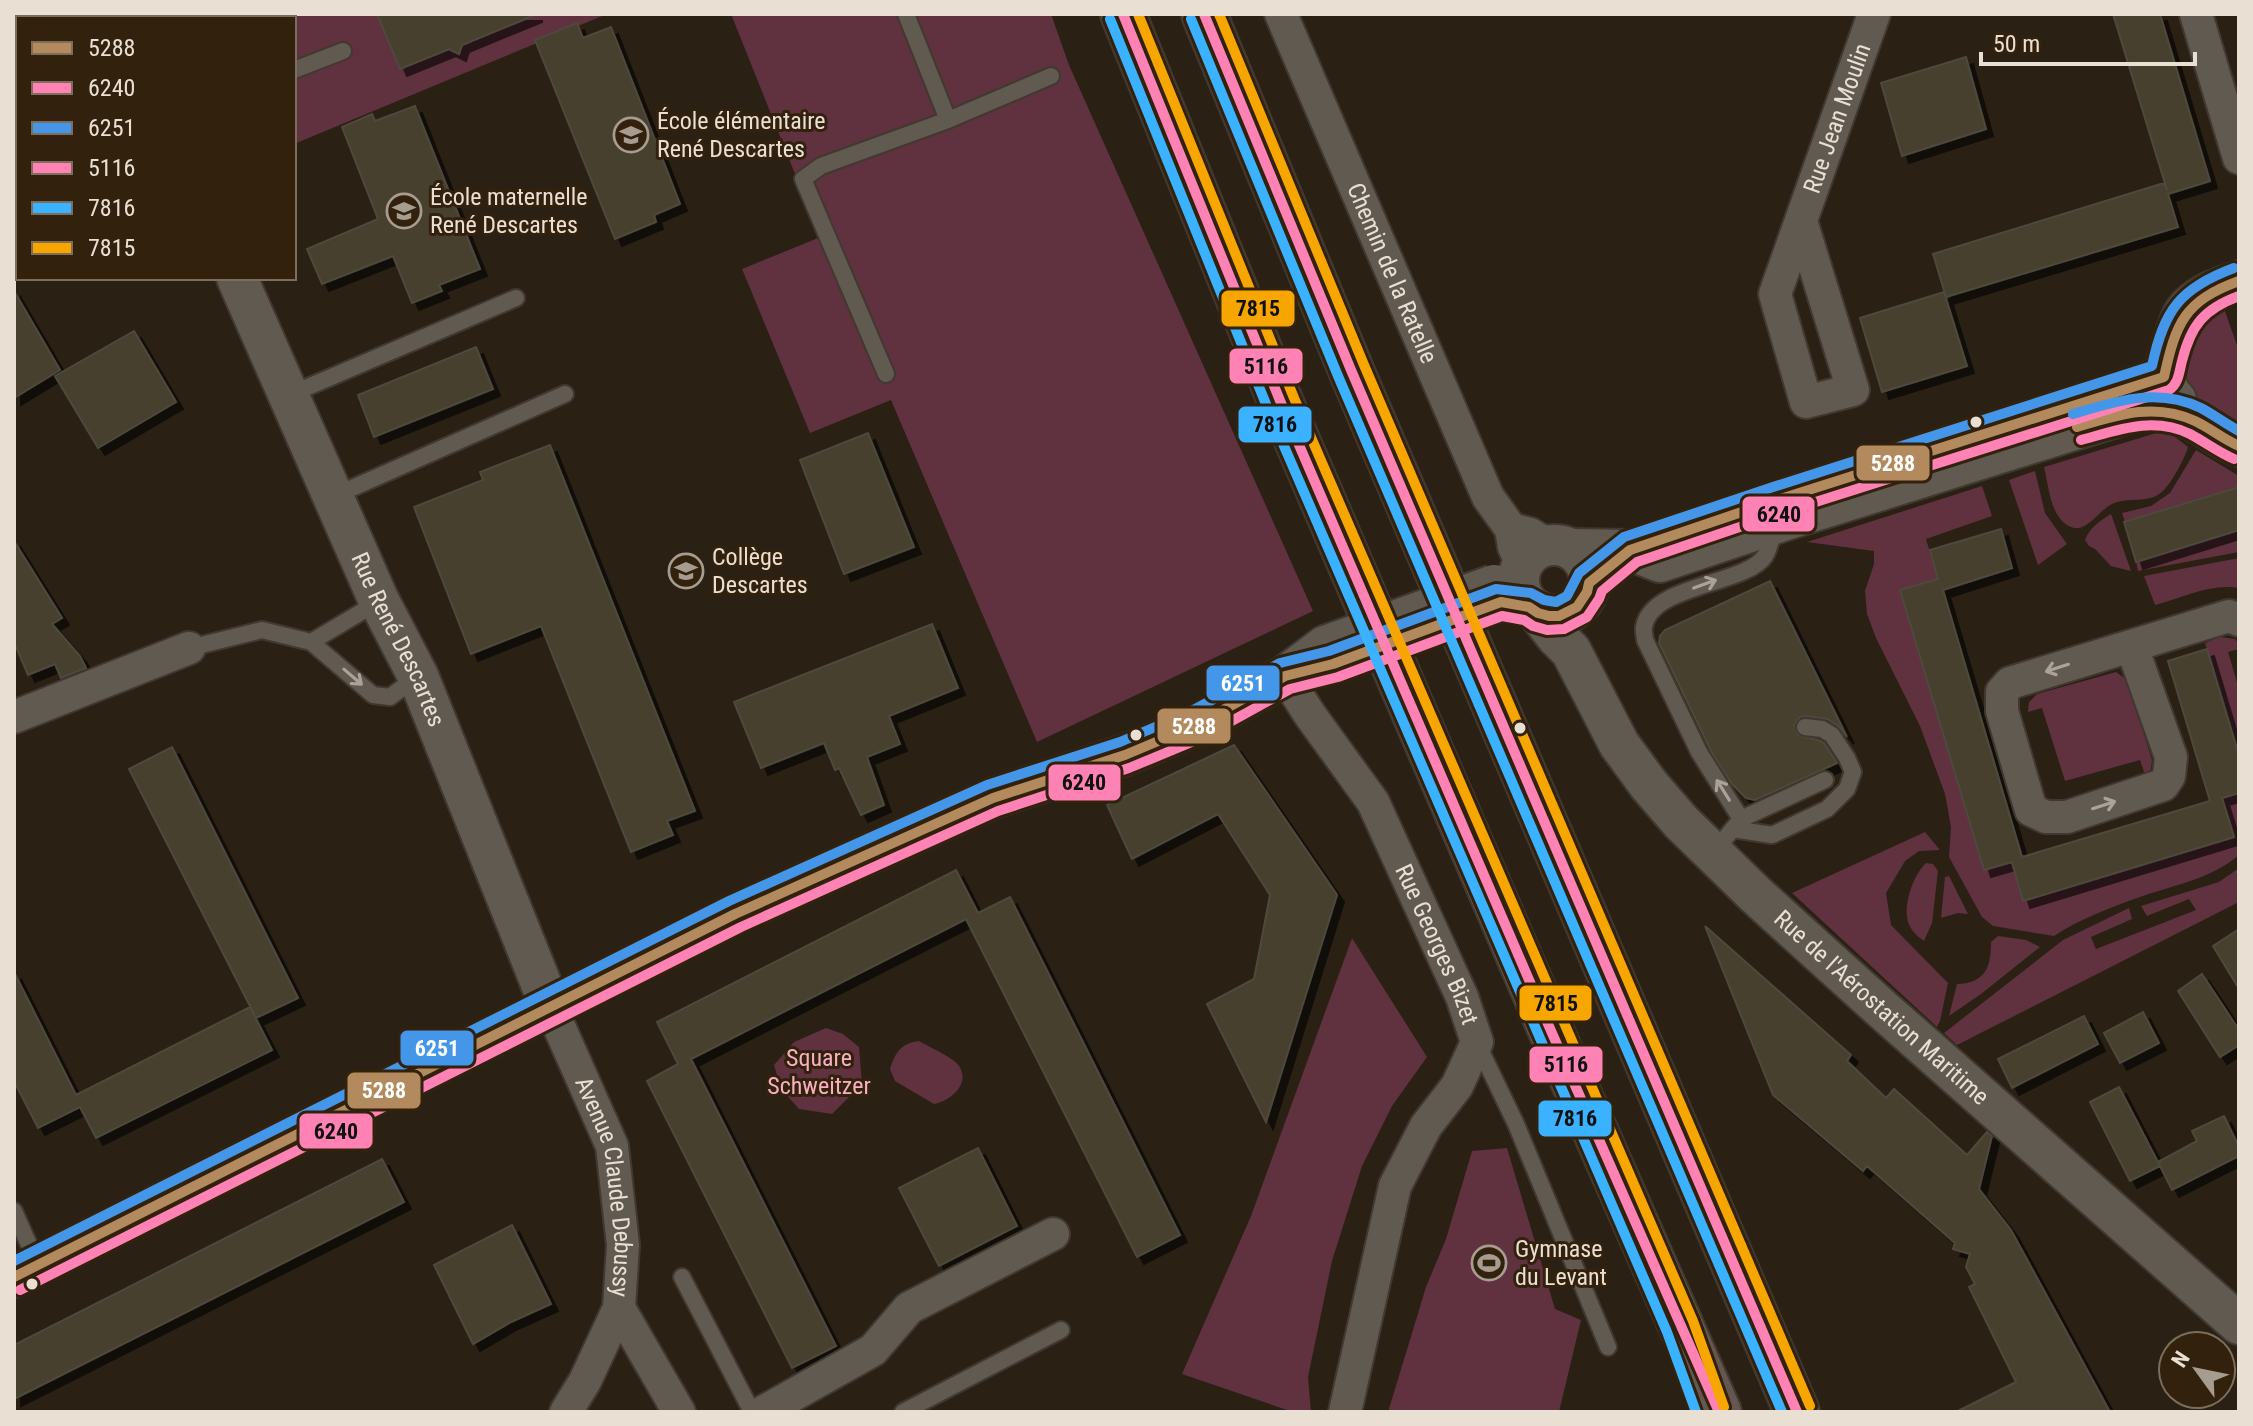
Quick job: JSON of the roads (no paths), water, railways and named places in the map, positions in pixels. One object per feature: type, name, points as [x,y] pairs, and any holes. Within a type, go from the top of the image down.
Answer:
[{"type":"highway","points":[[1123,14],[1281,403],[1719,1412]]},
{"type":"highway","points":[[1204,14],[1351,370],[1797,1412]]},
{"type":"highway","points":[[1680,1327],[1711,1412]]},
{"type":"street","name":"Chemin de la Ratelle","points":[[1281,14],[1488,497],[1539,584]]},
{"type":"street","name":"Rue Jean Moulin","points":[[1801,221],[1853,390],[1806,402],[1775,294],[1874,14]]},
{"type":"street","points":[[2196,14],[2239,158]]},
{"type":"street","name":"Rue René Descartes","points":[[238,280],[379,601],[418,676],[550,1006]]},
{"type":"street","points":[[2195,421],[2171,394],[2164,377],[2168,358],[2185,312],[2205,294],[2239,281]]},
{"type":"street","points":[[1775,512],[2164,377]]},
{"type":"street","points":[[26,1271],[735,914],[993,798],[1125,755],[1194,726],[1329,655],[1630,550],[2141,409],[2174,413],[2239,446]]},
{"type":"street","name":"Rue de l'Aérostation Maritime","points":[[1539,584],[1619,744],[1665,803],[1729,833],[1756,895],[2239,1324]]},
{"type":"street","points":[[2132,647],[2171,757],[2169,776],[2163,785],[2067,817],[2046,817],[2031,810],[2002,711],[2002,692],[2010,683],[2229,616],[2239,620]]},
{"type":"street","points":[[14,717],[189,648]]},
{"type":"street","name":"Rue Georges Bizet","points":[[1285,676],[1373,802],[1462,997],[1477,1042],[1457,1086],[1426,1126],[1395,1186],[1345,1412]]},
{"type":"street","name":"Avenue Claude Debussy","points":[[550,1006],[612,1146],[623,1245],[619,1308],[585,1381],[566,1412]]},
{"type":"street","points":[[763,1412],[873,1350],[909,1308],[1053,1234]]},
{"type":"street","points":[[619,1308],[679,1412]]},
{"type":"lane","points":[[906,14],[948,120]]},
{"type":"lane","points":[[296,69],[343,51]]},
{"type":"lane","points":[[886,374],[803,179],[821,166],[948,120],[1051,76]]},
{"type":"lane","points":[[289,395],[516,298]]},
{"type":"lane","points":[[334,496],[565,394]]},
{"type":"lane","points":[[1729,833],[1699,752],[1645,640],[1644,627],[1652,612],[1672,596],[1755,566],[1766,554],[1775,512]]},
{"type":"lane","points":[[311,642],[379,601]]},
{"type":"lane","points":[[189,648],[262,630],[311,642],[373,695],[390,697],[418,676]]},
{"type":"lane","points":[[1729,833],[1772,835],[1827,809],[1847,789],[1853,772],[1838,743],[1822,729],[1805,727]]},
{"type":"lane","points":[[1729,833],[1825,780]]},
{"type":"lane","points":[[1477,1042],[1516,1124],[1608,1347]]},
{"type":"lane","points":[[14,1211],[26,1271]]},
{"type":"lane","points":[[682,1277],[752,1412]]},
{"type":"lane","points":[[903,1412],[1061,1330]]},
{"type":"place","name":"École élémentaire René Descartes","points":[[631,135]]},
{"type":"place","name":"École maternelle René Descartes","points":[[404,211]]},
{"type":"place","name":"Collège Descartes","points":[[686,571]]},
{"type":"place","name":"Gymnase du Levant","points":[[1489,1263]]},
{"type":"park label","name":"Square Schweitzer","points":[[819,1072]]}]
